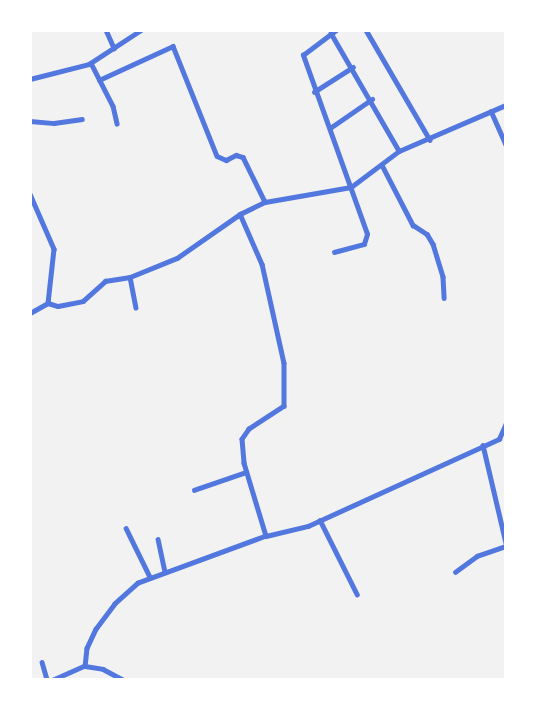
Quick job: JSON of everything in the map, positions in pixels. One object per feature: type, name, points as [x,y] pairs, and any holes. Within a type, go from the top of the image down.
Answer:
[{"type":"street","points":[[106,30],[114,48]]},
{"type":"street","points":[[30,79],[91,63],[140,30]]},
{"type":"street","points":[[321,30],[326,37]]},
{"type":"street","points":[[366,30],[430,140]]},
{"type":"street","points":[[334,252],[364,244],[367,238],[330,128],[314,92],[303,55],[334,32],[399,151]]},
{"type":"street","points":[[99,80],[168,46],[174,47],[217,156],[226,160],[236,155],[243,157],[265,202]]},
{"type":"street","points":[[91,63],[117,124]]},
{"type":"street","points":[[314,92],[353,67]]},
{"type":"street","points":[[330,128],[372,99]]},
{"type":"street","points":[[30,313],[48,303],[64,306],[78,303],[101,283],[130,277],[177,258],[240,214],[265,202],[351,187],[399,151],[430,140],[506,105]]},
{"type":"street","points":[[491,111],[506,144]]},
{"type":"street","points":[[30,120],[54,123],[82,119]]},
{"type":"street","points":[[382,165],[413,225],[427,234],[433,244],[443,277],[444,298]]},
{"type":"street","points":[[30,194],[55,255],[48,303]]},
{"type":"street","points":[[240,214],[257,250],[279,330],[285,387],[282,410],[244,433],[246,472],[266,536]]},
{"type":"street","points":[[130,277],[136,307]]},
{"type":"street","points":[[85,666],[87,648],[104,619],[122,596],[150,577],[266,536],[320,520],[483,445],[502,435],[506,423]]},
{"type":"street","points":[[455,572],[477,556],[506,544],[483,445]]},
{"type":"street","points":[[195,490],[246,472]]},
{"type":"street","points":[[320,520],[357,594]]},
{"type":"street","points":[[126,528],[150,577]]},
{"type":"street","points":[[158,539],[165,571]]},
{"type":"street","points":[[42,662],[47,680]]},
{"type":"street","points":[[54,680],[85,666],[110,672],[124,680]]}]
